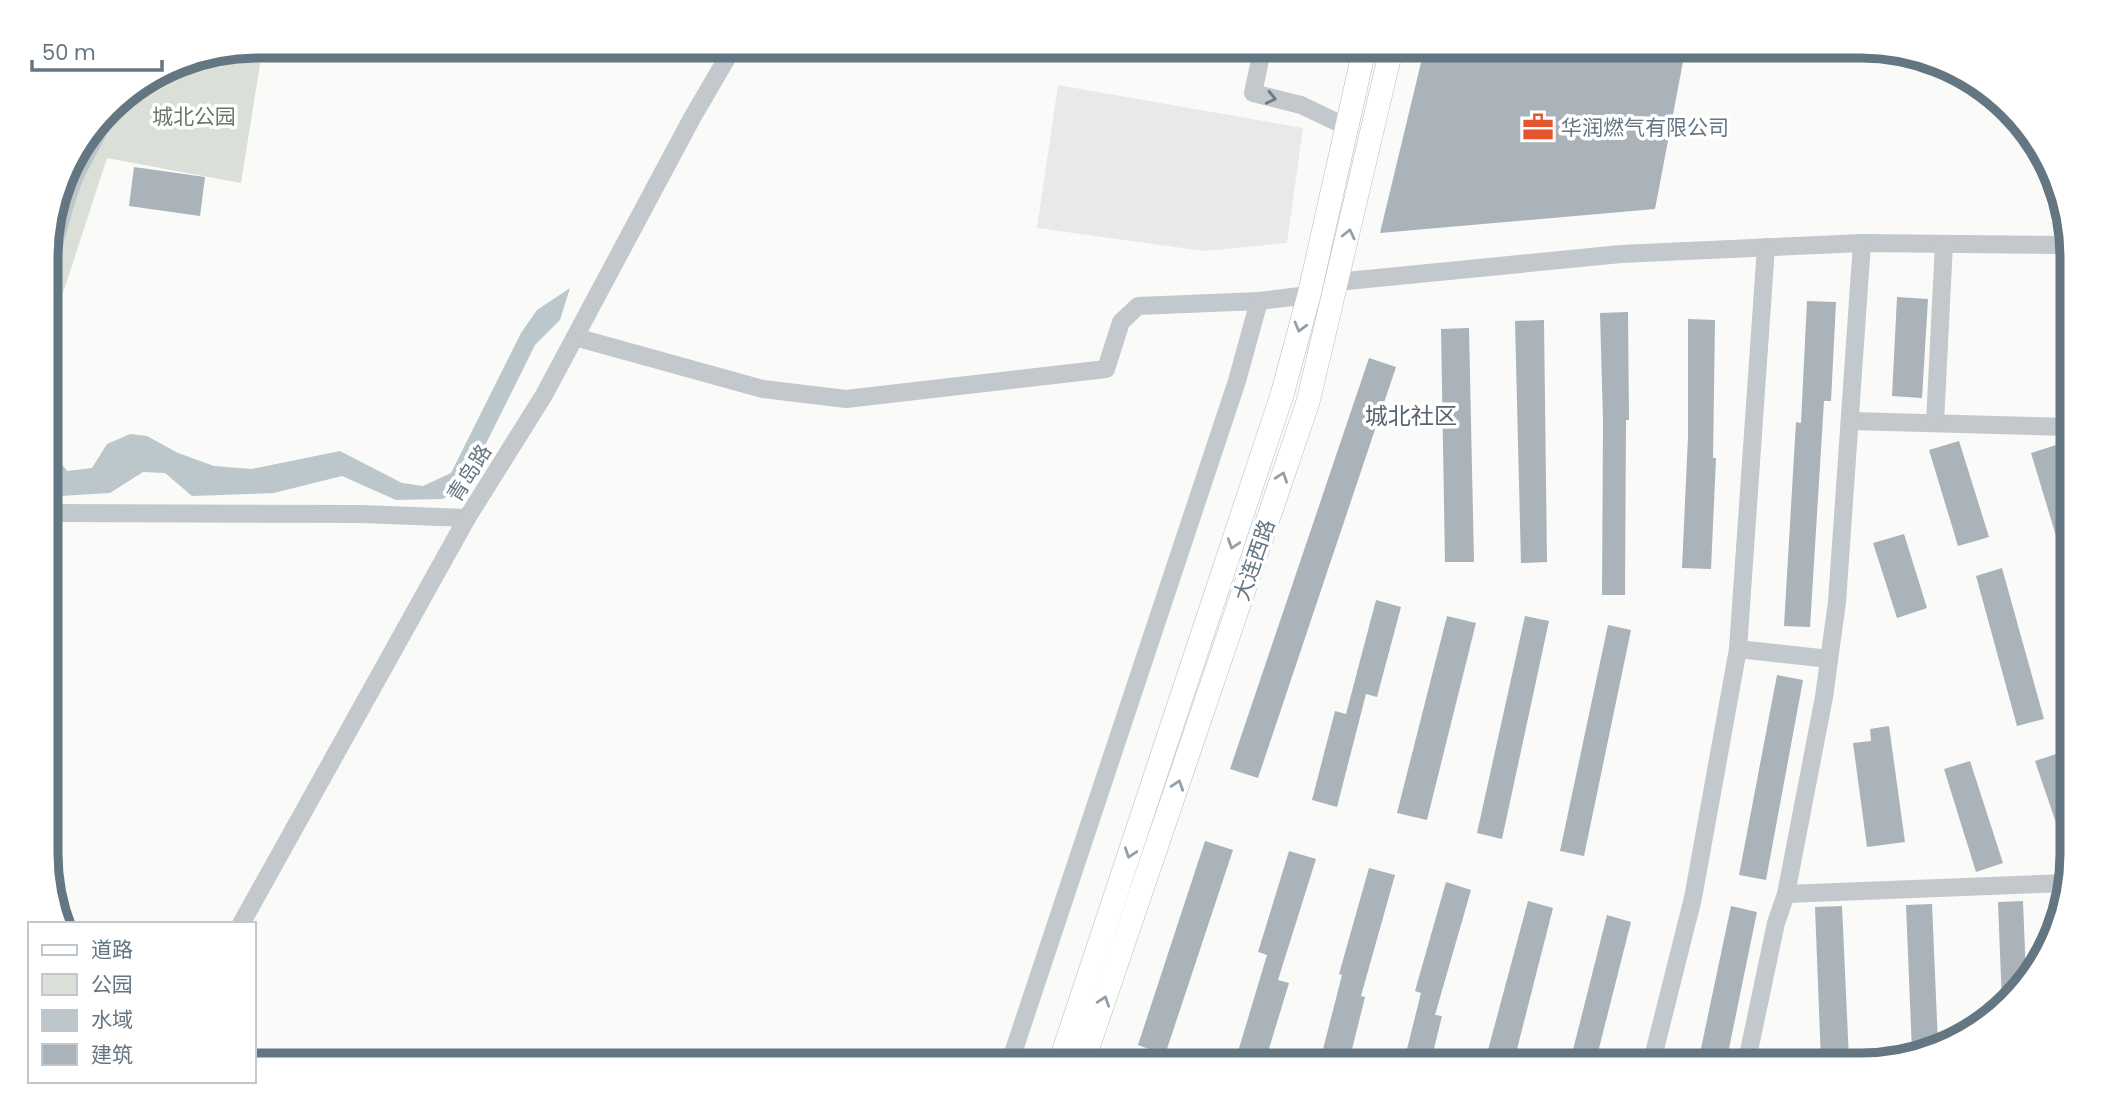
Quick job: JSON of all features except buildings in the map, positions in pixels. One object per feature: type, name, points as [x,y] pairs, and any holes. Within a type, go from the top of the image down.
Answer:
[{"type":"main road","name":"大连西路","points":[[1063,1053],[1282,395],[1309,295],[1362,58]]},
{"type":"main road","name":"大连西路","points":[[1086,1053],[1308,402],[1389,58]]},
{"type":"street","name":"青岛路","points":[[242,922],[467,518],[544,394],[727,58]]},
{"type":"street","points":[[1261,58],[1253,93],[1301,105],[1347,127]]},
{"type":"street","points":[[1338,282],[1621,254],[1862,243],[2060,245]]},
{"type":"street","points":[[1749,1053],[1776,923],[1786,894],[1829,659],[1850,421],[1862,243]]},
{"type":"street","points":[[1935,424],[1944,244]]},
{"type":"street","points":[[1654,1053],[1693,898],[1738,649],[1766,247]]},
{"type":"street","points":[[575,337],[763,389],[846,399],[1106,369],[1121,322],[1138,306],[1259,301],[1309,295]]},
{"type":"street","points":[[1013,1053],[1237,381],[1259,301]]},
{"type":"street","points":[[1850,421],[2060,427]]},
{"type":"street","points":[[58,513],[361,514],[467,518]]},
{"type":"street","points":[[1738,649],[1829,659]]},
{"type":"street","points":[[1786,894],[2058,883]]},
{"type":"shaded area","points":[[1058,85],[1303,128],[1287,243],[1204,251],[1037,228]]},
{"type":"green space","name":"城北公园","points":[[261,58],[241,183],[107,158],[58,304],[58,244],[65,205],[78,169],[107,126],[146,91],[169,78],[193,68],[231,59]]},
{"type":"water","points":[[112,121],[83,180],[58,259],[59,231],[73,181],[91,146]]},
{"type":"water","points":[[570,288],[560,320],[535,345],[467,482],[443,499],[396,500],[342,476],[274,493],[192,496],[165,473],[143,472],[110,493],[58,495],[58,459],[67,471],[92,468],[107,444],[130,434],[147,436],[178,453],[214,466],[251,469],[340,451],[402,483],[423,486],[451,473],[521,333],[537,310]]},
{"type":"place","name":"华润燃气有限公司","points":[[1538,127]]},
{"type":"district","name":"城北社区","points":[[1411,416]]}]
